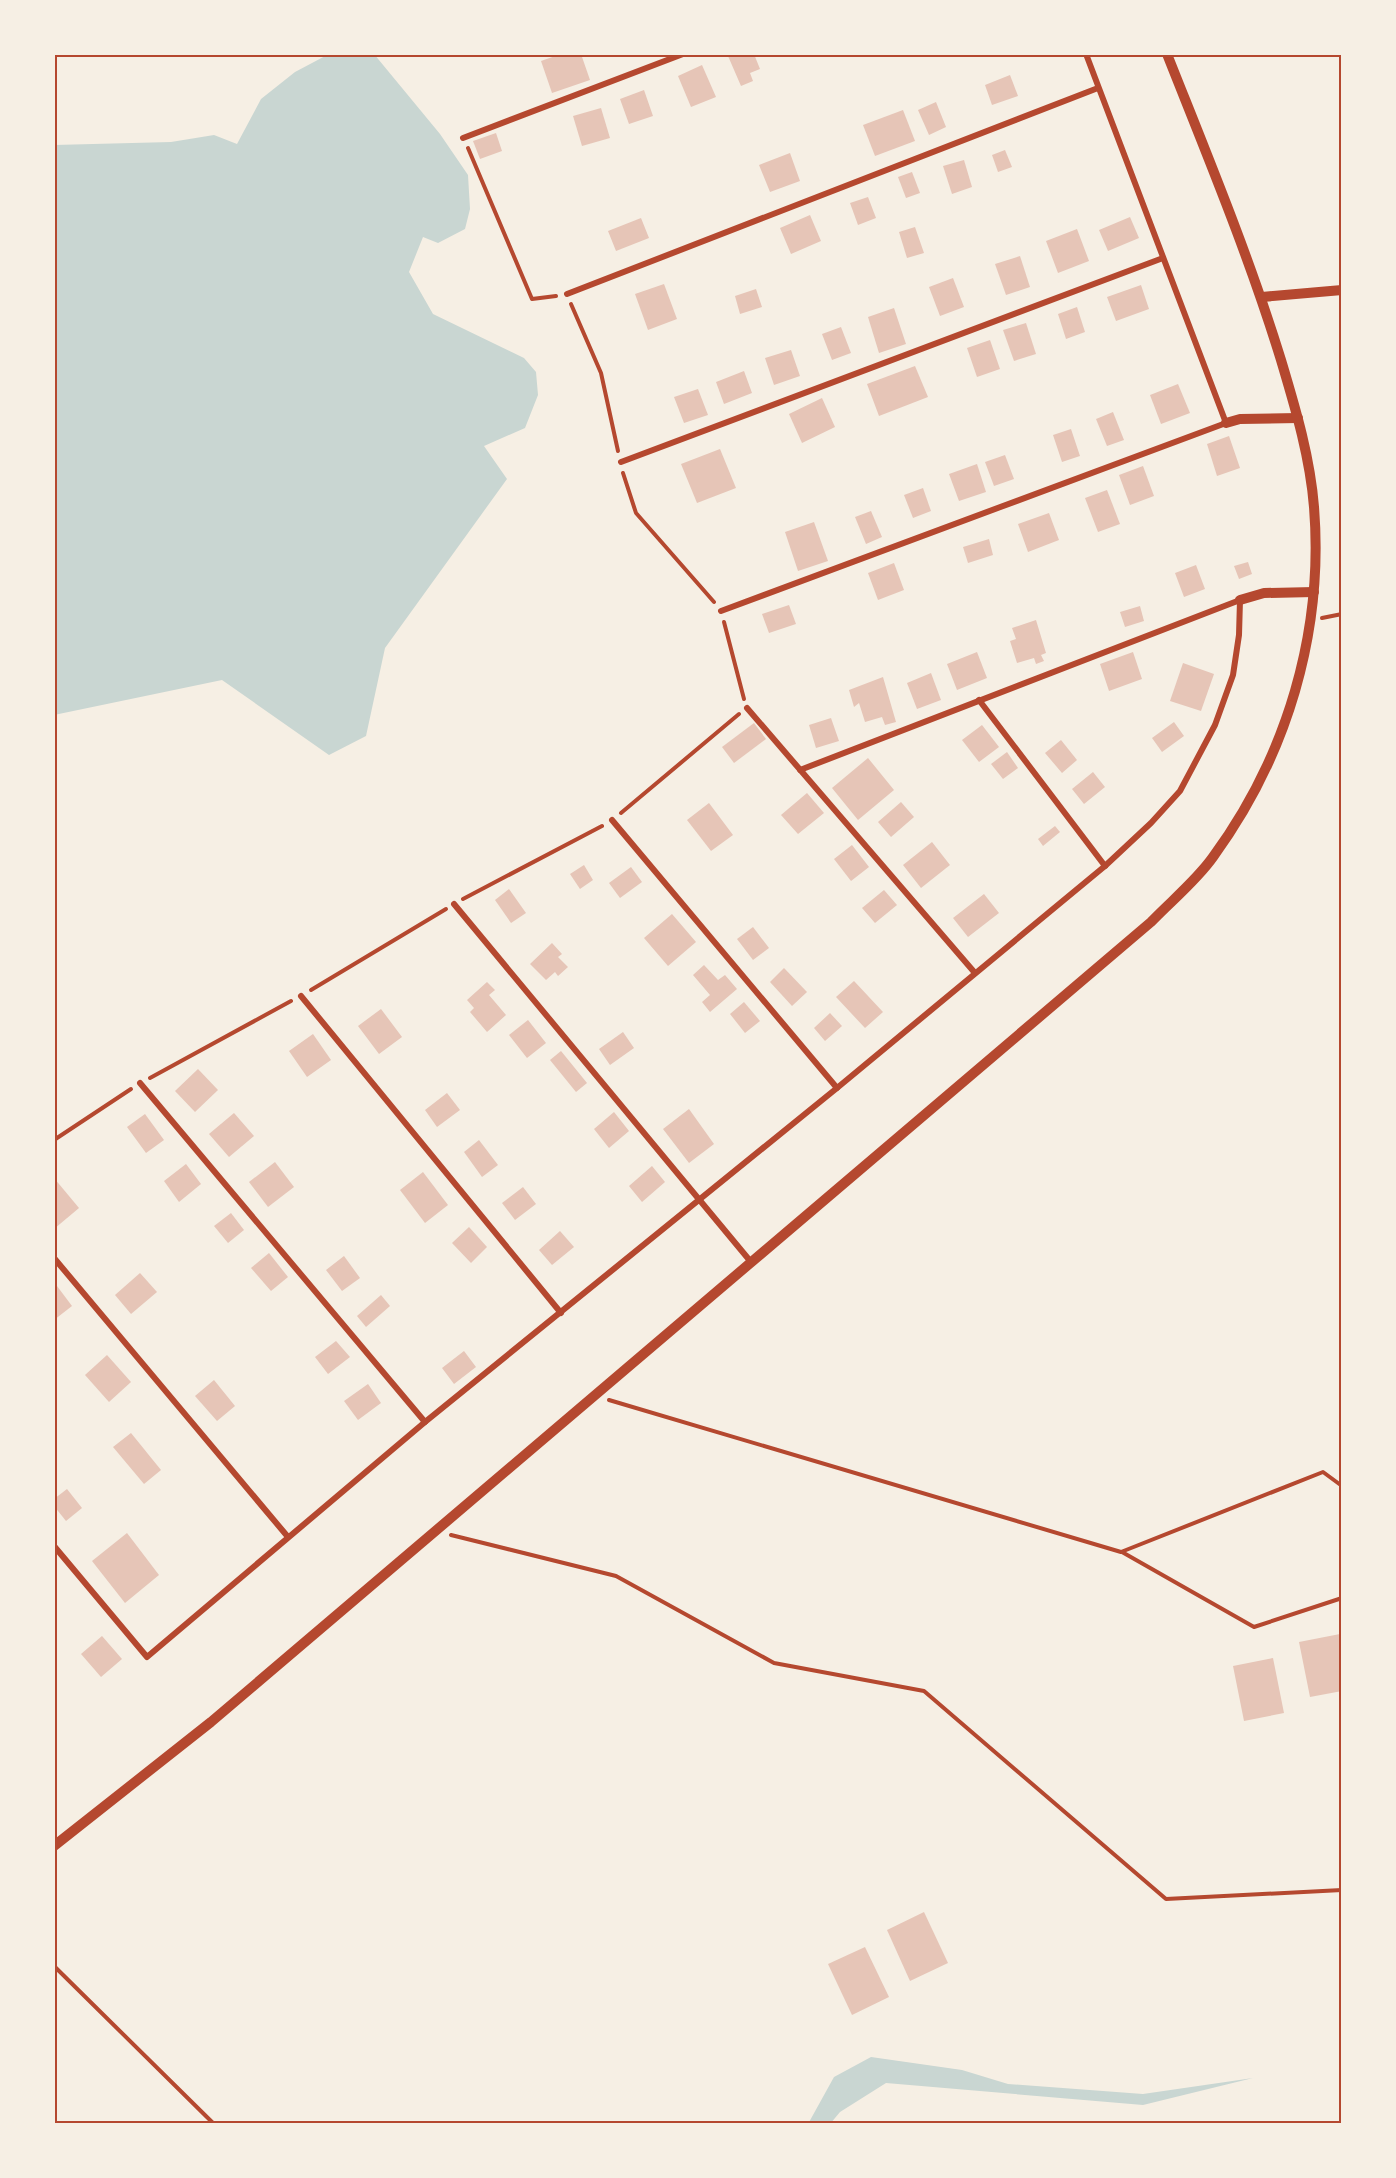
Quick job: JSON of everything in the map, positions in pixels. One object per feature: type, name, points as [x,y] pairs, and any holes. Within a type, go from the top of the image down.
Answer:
[{"type":"street","points":[[463,138],[683,54]]},
{"type":"street","points":[[1086,54],[1226,423]]},
{"type":"street","points":[[56,1840],[211,1722],[1151,922],[1212,859],[1259,787],[1294,697],[1312,620],[1314,506],[1298,418],[1262,297],[1167,54]]},
{"type":"street","points":[[567,294],[1098,87]]},
{"type":"street","points":[[621,462],[1163,258]]},
{"type":"street","points":[[1262,297],[1342,290]]},
{"type":"street","points":[[721,611],[1226,423],[1240,419],[1298,418]]},
{"type":"street","points":[[800,770],[1240,600],[1264,593],[1314,592]]},
{"type":"street","points":[[54,1546],[147,1657],[425,1422],[975,974],[1104,866],[1151,823],[1180,791],[1215,725],[1233,675],[1239,635],[1240,600]]},
{"type":"street","points":[[979,700],[1104,866]]},
{"type":"street","points":[[747,708],[975,974]]},
{"type":"street","points":[[612,820],[837,1088]]},
{"type":"street","points":[[454,904],[697,1200],[751,1262]]},
{"type":"street","points":[[301,996],[561,1313]]},
{"type":"street","points":[[140,1083],[425,1422]]},
{"type":"street","points":[[54,1258],[288,1537]]},
{"type":"path","points":[[54,1140],[140,1083],[301,996],[454,904],[612,820],[747,708],[721,611],[636,513],[621,462],[601,373],[567,294],[532,298],[463,138]]},
{"type":"path","points":[[594,1396],[1121,1552],[1254,1627],[1342,1598]]},
{"type":"path","points":[[1121,1552],[1323,1472],[1342,1486]]},
{"type":"path","points":[[435,1531],[616,1576],[774,1663],[924,1691],[1166,1899],[1342,1890]]},
{"type":"path","points":[[54,1966],[214,2124]]},
{"type":"shaded area","points":[[329,54],[374,54],[440,134],[468,175],[470,209],[465,229],[438,243],[423,237],[409,272],[433,314],[524,358],[536,372],[538,395],[525,428],[484,446],[507,479],[385,648],[366,736],[329,755],[222,680],[54,715],[54,145],[171,142],[214,135],[237,144],[261,99],[295,72]]},
{"type":"shaded area","points":[[871,2057],[962,2070],[1008,2084],[1143,2094],[1253,2078],[1143,2105],[886,2083],[840,2112],[830,2124],[808,2124],[834,2077]]},
{"type":"building","points":[[561,54],[581,54],[590,80],[552,93],[541,61]]},
{"type":"building","points":[[754,54],[760,69],[750,73],[753,81],[741,86],[728,56]]},
{"type":"building","points":[[702,65],[716,97],[691,107],[678,76]]},
{"type":"building","points":[[1010,75],[1018,96],[992,105],[985,85]]},
{"type":"building","points":[[644,90],[653,116],[629,124],[620,99]]},
{"type":"building","points":[[936,102],[946,127],[929,135],[918,110]]},
{"type":"building","points":[[601,108],[610,138],[582,146],[573,116]]},
{"type":"building","points":[[903,110],[915,141],[875,156],[863,125]]},
{"type":"building","points":[[496,133],[502,151],[480,159],[473,141]]},
{"type":"building","points":[[1005,150],[1012,167],[998,172],[992,155]]},
{"type":"building","points":[[790,153],[800,181],[770,192],[759,165]]},
{"type":"building","points":[[964,160],[972,187],[952,194],[943,166]]},
{"type":"building","points":[[912,172],[920,193],[906,198],[898,177]]},
{"type":"building","points":[[868,197],[876,218],[858,225],[850,203]]},
{"type":"building","points":[[810,215],[821,241],[791,254],[780,228]]},
{"type":"building","points":[[1130,217],[1139,238],[1108,251],[1099,230]]},
{"type":"building","points":[[641,218],[649,238],[616,251],[608,231]]},
{"type":"building","points":[[915,227],[924,253],[907,258],[899,232]]},
{"type":"building","points":[[1077,229],[1089,261],[1058,273],[1046,241]]},
{"type":"building","points":[[1020,256],[1030,287],[1006,295],[995,264]]},
{"type":"building","points":[[953,278],[964,307],[940,316],[929,287]]},
{"type":"building","points":[[664,284],[677,319],[648,330],[635,294]]},
{"type":"building","points":[[1141,285],[1149,309],[1116,321],[1107,297]]},
{"type":"building","points":[[756,289],[762,307],[740,314],[735,296]]},
{"type":"building","points":[[1077,307],[1085,332],[1066,339],[1058,314]]},
{"type":"building","points":[[894,308],[906,344],[879,353],[868,317]]},
{"type":"building","points":[[1026,323],[1036,354],[1014,361],[1003,330]]},
{"type":"building","points":[[841,327],[851,353],[832,360],[822,334]]},
{"type":"building","points":[[990,340],[1000,369],[977,377],[967,348]]},
{"type":"building","points":[[791,350],[800,376],[774,385],[765,358]]},
{"type":"building","points":[[915,366],[928,397],[879,416],[867,384]]},
{"type":"building","points":[[744,371],[752,393],[724,404],[716,382]]},
{"type":"building","points":[[1178,384],[1190,413],[1161,424],[1150,395]]},
{"type":"building","points":[[698,389],[708,415],[684,423],[674,397]]},
{"type":"building","points":[[822,398],[835,427],[802,443],[789,414]]},
{"type":"building","points":[[1113,412],[1124,440],[1107,446],[1096,419]]},
{"type":"building","points":[[1071,429],[1080,456],[1062,462],[1053,435]]},
{"type":"building","points":[[1229,436],[1240,468],[1217,476],[1207,444]]},
{"type":"building","points":[[720,449],[736,488],[697,503],[681,464]]},
{"type":"building","points":[[1005,455],[1014,479],[994,486],[985,462]]},
{"type":"building","points":[[977,464],[986,492],[959,501],[949,474]]},
{"type":"building","points":[[1143,466],[1154,496],[1130,505],[1119,475]]},
{"type":"building","points":[[923,488],[931,511],[913,518],[904,495]]},
{"type":"building","points":[[1107,490],[1120,524],[1098,532],[1085,498]]},
{"type":"building","points":[[871,511],[882,537],[866,544],[855,517]]},
{"type":"building","points":[[1049,513],[1059,540],[1028,552],[1018,524]]},
{"type":"building","points":[[814,522],[828,561],[798,571],[785,532]]},
{"type":"building","points":[[989,539],[993,555],[968,563],[963,547]]},
{"type":"building","points":[[1248,562],[1252,574],[1239,579],[1234,566]]},
{"type":"building","points":[[894,563],[904,590],[878,600],[868,573]]},
{"type":"building","points":[[1196,565],[1205,589],[1184,597],[1175,573]]},
{"type":"building","points":[[789,605],[796,624],[769,633],[762,614]]},
{"type":"building","points":[[1140,606],[1144,621],[1125,627],[1120,612]]},
{"type":"building","points":[[1036,620],[1046,653],[1041,655],[1044,661],[1036,664],[1034,658],[1017,663],[1010,641],[1016,639],[1012,628]]},
{"type":"building","points":[[977,652],[987,678],[957,690],[947,664]]},
{"type":"building","points":[[1133,652],[1142,679],[1109,691],[1100,664]]},
{"type":"building","points":[[1183,663],[1214,674],[1201,711],[1170,701]]},
{"type":"building","points":[[931,673],[941,700],[917,709],[907,683]]},
{"type":"building","points":[[883,677],[896,722],[885,725],[882,717],[865,722],[859,703],[854,707],[849,690]]},
{"type":"building","points":[[831,718],[839,741],[816,748],[809,725]]},
{"type":"building","points":[[1174,722],[1184,736],[1162,752],[1152,738]]},
{"type":"building","points":[[754,723],[766,739],[734,763],[722,747]]},
{"type":"building","points":[[982,725],[999,747],[979,762],[962,740]]},
{"type":"building","points":[[1061,740],[1077,760],[1062,773],[1045,753]]},
{"type":"building","points":[[1007,752],[1018,768],[1003,779],[991,764]]},
{"type":"building","points":[[868,758],[894,790],[858,820],[832,788]]},
{"type":"building","points":[[1093,772],[1105,787],[1084,804],[1072,789]]},
{"type":"building","points":[[807,793],[824,813],[798,834],[781,815]]},
{"type":"building","points":[[901,802],[914,817],[891,837],[878,822]]},
{"type":"building","points":[[709,803],[733,835],[711,851],[687,820]]},
{"type":"building","points":[[1055,826],[1060,832],[1043,846],[1038,839]]},
{"type":"building","points":[[932,842],[950,865],[921,888],[903,865]]},
{"type":"building","points":[[852,845],[869,867],[851,881],[834,859]]},
{"type":"building","points":[[584,865],[593,880],[580,889],[570,874]]},
{"type":"building","points":[[631,867],[642,882],[620,898],[609,883]]},
{"type":"building","points":[[509,889],[526,913],[511,923],[495,900]]},
{"type":"building","points":[[884,890],[897,905],[875,923],[862,908]]},
{"type":"building","points":[[984,894],[999,913],[968,937],[953,918]]},
{"type":"building","points":[[672,914],[696,942],[668,966],[644,938]]},
{"type":"building","points":[[753,927],[769,948],[753,960],[737,939]]},
{"type":"building","points":[[552,943],[562,954],[558,957],[568,967],[558,976],[555,972],[546,980],[530,964]]},
{"type":"building","points":[[704,965],[718,980],[725,975],[737,989],[710,1012],[702,1002],[710,995],[693,975]]},
{"type":"building","points":[[784,968],[807,992],[792,1006],[770,982]]},
{"type":"building","points":[[854,981],[883,1012],[865,1028],[836,997]]},
{"type":"building","points":[[487,982],[495,990],[489,995],[506,1015],[487,1032],[470,1012],[474,1008],[467,1000]]},
{"type":"building","points":[[744,1002],[760,1021],[745,1033],[730,1014]]},
{"type":"building","points":[[381,1009],[402,1037],[379,1054],[358,1026]]},
{"type":"building","points":[[830,1013],[842,1026],[825,1041],[814,1028]]},
{"type":"building","points":[[528,1020],[546,1043],[527,1058],[509,1035]]},
{"type":"building","points":[[623,1032],[634,1048],[610,1065],[599,1049]]},
{"type":"building","points":[[313,1034],[331,1060],[307,1077],[289,1051]]},
{"type":"building","points":[[561,1051],[587,1083],[576,1092],[550,1060]]},
{"type":"building","points":[[198,1069],[218,1090],[195,1112],[175,1091]]},
{"type":"building","points":[[447,1093],[460,1110],[437,1127],[425,1110]]},
{"type":"building","points":[[689,1109],[714,1144],[689,1163],[663,1129]]},
{"type":"building","points":[[614,1112],[629,1131],[609,1148],[594,1129]]},
{"type":"building","points":[[234,1113],[254,1136],[229,1157],[209,1134]]},
{"type":"building","points":[[145,1114],[164,1140],[146,1153],[127,1127]]},
{"type":"building","points":[[479,1140],[498,1165],[482,1177],[464,1152]]},
{"type":"building","points":[[275,1162],[294,1187],[268,1207],[249,1182]]},
{"type":"building","points":[[186,1164],[201,1184],[179,1202],[164,1181]]},
{"type":"building","points":[[652,1166],[665,1182],[642,1202],[629,1186]]},
{"type":"building","points":[[423,1172],[448,1205],[425,1223],[400,1190]]},
{"type":"building","points":[[54,1178],[79,1208],[54,1229]]},
{"type":"building","points":[[523,1187],[536,1204],[515,1220],[502,1203]]},
{"type":"building","points":[[231,1213],[244,1230],[228,1243],[214,1226]]},
{"type":"building","points":[[469,1227],[487,1247],[471,1263],[452,1243]]},
{"type":"building","points":[[560,1231],[574,1247],[552,1265],[539,1250]]},
{"type":"building","points":[[269,1253],[288,1277],[271,1291],[251,1268]]},
{"type":"building","points":[[344,1256],[360,1278],[342,1291],[326,1270]]},
{"type":"building","points":[[140,1273],[157,1292],[131,1314],[115,1295]]},
{"type":"building","points":[[54,1282],[72,1306],[54,1320]]},
{"type":"building","points":[[381,1295],[390,1306],[366,1327],[357,1316]]},
{"type":"building","points":[[336,1341],[350,1357],[328,1374],[315,1357]]},
{"type":"building","points":[[464,1351],[476,1367],[454,1384],[442,1368]]},
{"type":"building","points":[[107,1355],[131,1382],[109,1402],[85,1375]]},
{"type":"building","points":[[214,1380],[235,1406],[217,1421],[195,1396]]},
{"type":"building","points":[[368,1384],[381,1403],[358,1420],[344,1401]]},
{"type":"building","points":[[131,1433],[161,1470],[144,1484],[113,1447]]},
{"type":"building","points":[[67,1489],[82,1508],[66,1521],[54,1506],[54,1499]]},
{"type":"building","points":[[127,1533],[159,1575],[125,1603],[92,1561]]},
{"type":"building","points":[[1340,1634],[1342,1691],[1310,1697],[1299,1642]]},
{"type":"building","points":[[102,1636],[122,1659],[101,1677],[81,1654]]},
{"type":"building","points":[[1273,1658],[1284,1713],[1244,1721],[1233,1666]]},
{"type":"building","points":[[924,1912],[948,1963],[910,1981],[887,1930]]},
{"type":"building","points":[[865,1947],[889,1997],[852,2015],[828,1964]]}]
